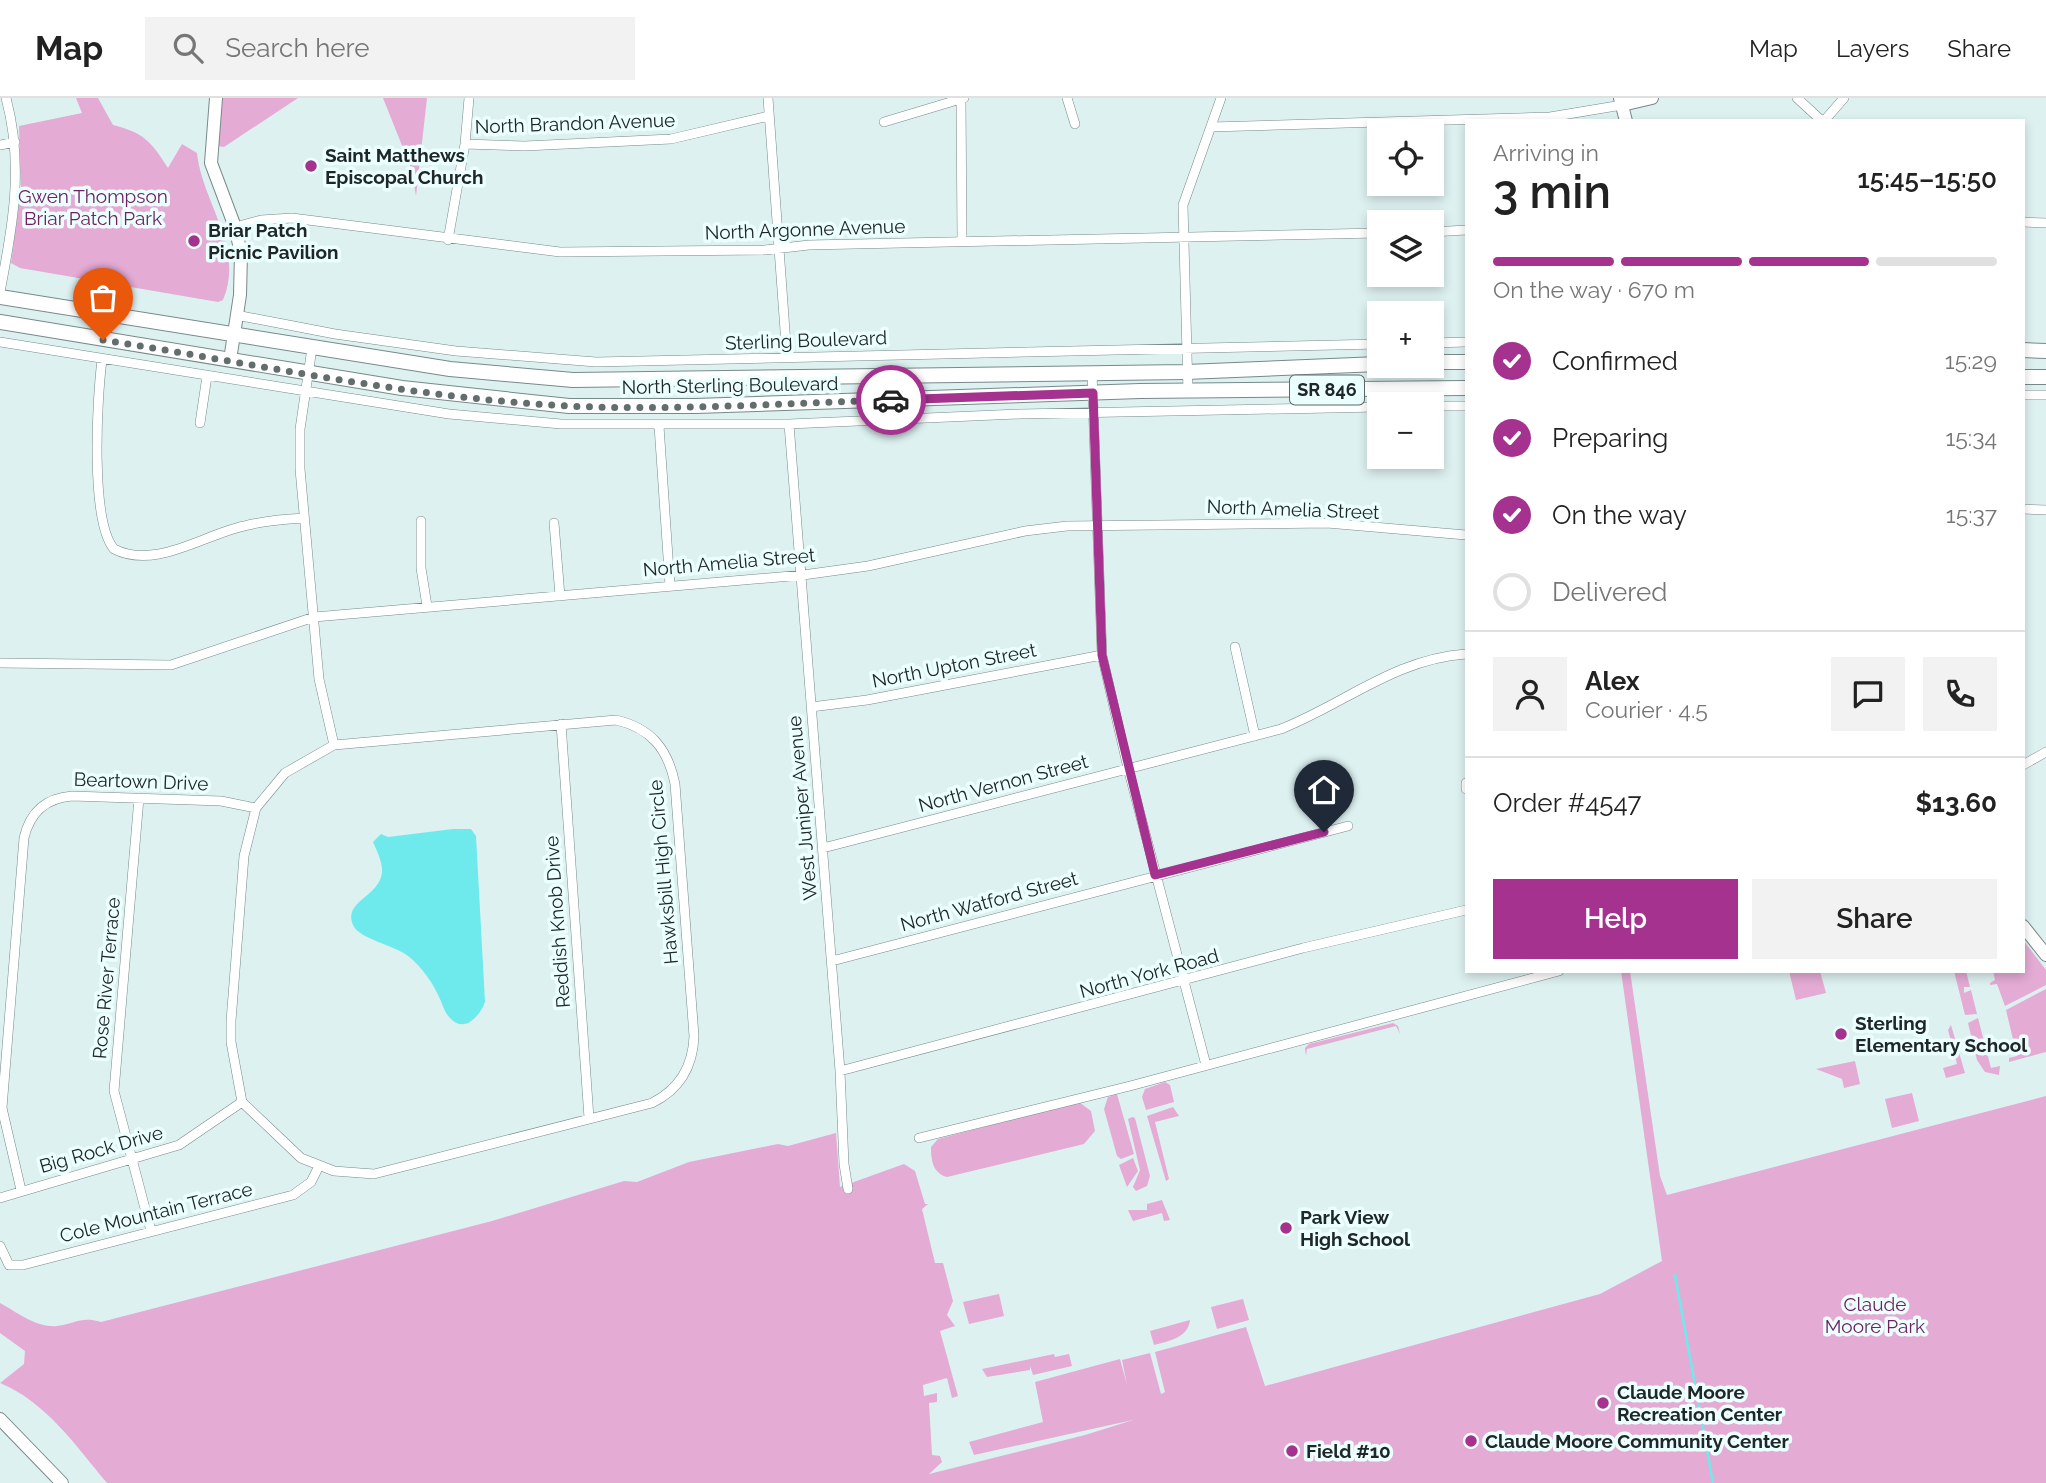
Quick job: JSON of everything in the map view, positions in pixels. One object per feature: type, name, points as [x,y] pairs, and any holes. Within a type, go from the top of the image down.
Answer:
[{"type":"main road","name":"North Sterling Boulevard","points":[[0,295],[450,369],[573,380],[632,382],[1186,372],[1367,364]]},
{"type":"main road","name":"North Sterling Boulevard","points":[[0,321],[426,391],[569,406],[696,406],[1188,391],[1465,388]]},
{"type":"main road","points":[[2025,351],[2046,351]]},
{"type":"main road","points":[[1444,362],[1465,362]]},
{"type":"main road","points":[[2025,377],[2046,377]]},
{"type":"street","points":[[0,295],[18,169],[6,98]]},
{"type":"street","points":[[216,98],[211,163],[235,227],[241,262],[230,360]]},
{"type":"street","points":[[448,240],[465,144],[469,98]]},
{"type":"street","points":[[768,98],[787,358]]},
{"type":"street","points":[[1067,98],[1075,124]]},
{"type":"street","points":[[1188,391],[1183,205],[1221,98]]},
{"type":"street","points":[[1482,119],[1550,117],[1652,98]]},
{"type":"street","points":[[1797,98],[1821,119]]},
{"type":"street","points":[[1825,119],[1844,98]]},
{"type":"street","points":[[884,122],[962,99],[962,241]]},
{"type":"street","points":[[1621,102],[1625,119]]},
{"type":"street","name":"North Brandon Avenue","points":[[465,144],[525,146],[671,139],[769,116]]},
{"type":"street","points":[[1211,127],[1465,120]]},
{"type":"street","points":[[0,145],[15,142]]},
{"type":"street","name":"North Argonne Avenue","points":[[235,227],[261,220],[292,218],[448,240],[598,253],[962,241],[1183,239],[1367,233]]},
{"type":"street","points":[[2025,222],[2046,223]]},
{"type":"street","points":[[1444,231],[1465,230]]},
{"type":"street","name":"Sterling Boulevard","points":[[236,315],[335,334],[508,356],[640,362],[1367,344]]},
{"type":"street","points":[[0,342],[305,392],[511,421],[659,426],[789,424],[1094,413],[1367,407]]},
{"type":"street","points":[[1444,343],[1465,342]]},
{"type":"street","points":[[312,348],[299,451],[319,679],[334,745]]},
{"type":"street","points":[[102,360],[97,402],[102,528],[114,549],[138,557],[158,555],[244,526],[304,518]]},
{"type":"street","points":[[1092,372],[1102,655],[1155,875],[1206,1065]]},
{"type":"street","points":[[200,424],[207,376]]},
{"type":"street","points":[[2025,395],[2046,395]]},
{"type":"street","points":[[1444,406],[1465,406]]},
{"type":"street","name":"West Juniper Avenue","points":[[789,424],[803,575],[840,1071],[844,1164],[848,1189]]},
{"type":"street","points":[[659,426],[670,586]]},
{"type":"street","points":[[2025,509],[2046,510]]},
{"type":"street","points":[[421,521],[422,568],[427,606]]},
{"type":"street","points":[[554,523],[560,596]]},
{"type":"street","name":"North Amelia Street","points":[[0,663],[171,666],[314,617],[803,575],[890,562],[1025,531],[1097,525],[1327,523],[1465,534]]},
{"type":"street","points":[[1235,647],[1255,736]]},
{"type":"street","name":"North Vernon Street","points":[[822,848],[1255,736],[1321,713],[1403,667],[1437,656],[1465,654]]},
{"type":"street","name":"North Upton Street","points":[[811,707],[891,696],[1102,655]]},
{"type":"street","name":"Hawksbill High Circle","points":[[616,720],[634,724],[650,735],[664,750],[671,766],[694,1036],[686,1075],[665,1096],[652,1103],[374,1174],[351,1173],[319,1166],[301,1158],[242,1102],[231,1042],[244,856],[256,808],[285,773],[334,745],[561,724],[616,720]]},
{"type":"street","name":"Reddish Knob Drive","points":[[561,724],[589,1118]]},
{"type":"street","points":[[2025,764],[2046,752]]},
{"type":"street","name":"Beartown Drive","points":[[21,1190],[2,1108],[26,828],[38,809],[59,797],[221,801],[256,808]]},
{"type":"street","name":"Rose River Terrace","points":[[139,798],[114,1091],[151,1231]]},
{"type":"street","name":"North Watford Street","points":[[832,961],[1348,826]]},
{"type":"street","name":"North York Road","points":[[840,1071],[1303,948],[1465,910]]},
{"type":"street","points":[[2025,929],[2046,955]]},
{"type":"street","points":[[919,1138],[1551,973]]},
{"type":"street","name":"Big Rock Drive","points":[[0,1198],[179,1145],[242,1102]]},
{"type":"street","name":"Cole Mountain Terrace","points":[[0,1246],[9,1265],[23,1265],[293,1195],[311,1182],[319,1166]]},
{"type":"street","points":[[0,1419],[62,1483]]},
{"type":"green space","name":"Gwen Thompson Briar Patch Park","points":[[76,98],[98,98],[113,125],[146,139],[168,168],[182,144],[197,153],[200,171],[226,244],[228,281],[223,300],[218,302],[20,268],[11,263],[21,189],[19,126],[82,113]]},
{"type":"green space","points":[[216,98],[298,98],[224,147],[210,145]]},
{"type":"green space","points":[[383,98],[427,98],[416,196],[411,168]]},
{"type":"green space","points":[[2025,943],[2046,970],[2046,985],[2005,1006],[1997,984],[1990,985],[1995,980],[1993,973],[2025,973]]},
{"type":"green space","name":"Claude Moore Park","points":[[1621,973],[1630,973],[1660,1176],[1667,1195],[2046,1096],[2046,1483],[107,1483],[46,1413],[17,1391],[0,1383],[24,1364],[25,1351],[0,1333],[0,1303],[42,1325],[57,1326],[83,1320],[101,1322],[492,1221],[624,1181],[637,1182],[689,1162],[778,1144],[788,1146],[836,1133],[840,1187],[904,1164],[915,1171],[925,1204],[928,1204],[922,1209],[935,1263],[943,1263],[953,1301],[947,1315],[955,1326],[940,1331],[958,1396],[952,1398],[947,1378],[923,1385],[924,1396],[937,1393],[937,1402],[929,1403],[932,1455],[940,1456],[942,1462],[929,1474],[1085,1435],[1133,1420],[974,1455],[969,1442],[1043,1422],[1035,1382],[1120,1359],[1127,1385],[1122,1360],[1150,1353],[1161,1394],[1165,1392],[1155,1352],[1246,1327],[1265,1386],[1600,1294],[1662,1261]]},
{"type":"green space","points":[[1789,973],[1821,973],[1826,993],[1796,1000]]},
{"type":"green space","points":[[1954,973],[1966,973],[1970,987],[1964,987],[1964,993],[1971,990],[1977,1014],[1965,1015]]},
{"type":"green space","points":[[2046,989],[2046,1052],[2009,1062],[2009,1058],[2017,1056],[2006,1010]]},
{"type":"green space","points":[[1978,1018],[1991,1068],[2000,1066],[1999,1075],[1985,1072],[1977,1060],[1968,1023]]},
{"type":"green space","points":[[1393,1023],[1398,1026],[1400,1034],[1396,1026],[1307,1049],[1306,1056],[1305,1048],[1309,1044]]},
{"type":"green space","points":[[1951,1025],[1965,1073],[1946,1078],[1943,1068],[1957,1064],[1948,1030]]},
{"type":"green space","points":[[1855,1061],[1860,1084],[1844,1088],[1842,1079],[1816,1069]]},
{"type":"green space","points":[[1165,1082],[1170,1085],[1174,1102],[1146,1110],[1142,1097],[1145,1089]]},
{"type":"green space","points":[[1912,1093],[1919,1121],[1892,1128],[1885,1099]]},
{"type":"green space","points":[[1117,1094],[1134,1154],[1121,1159],[1117,1156],[1104,1109],[1108,1097]]},
{"type":"green space","points":[[1079,1102],[1091,1111],[1095,1131],[1084,1144],[947,1177],[939,1173],[934,1166],[931,1147],[938,1139]]},
{"type":"green space","points":[[1173,1107],[1179,1116],[1155,1122],[1169,1179],[1166,1181],[1147,1116]]},
{"type":"green space","points":[[1135,1118],[1150,1176],[1147,1186],[1136,1191],[1133,1187],[1140,1170],[1128,1119]]},
{"type":"green space","points":[[1133,1158],[1138,1171],[1127,1187],[1119,1165]]},
{"type":"green space","points":[[1162,1200],[1170,1220],[1164,1221],[1162,1213],[1133,1221],[1128,1210],[1147,1210],[1147,1204]]},
{"type":"green space","points":[[999,1294],[1004,1316],[969,1324],[963,1302]]},
{"type":"green space","points":[[1243,1299],[1249,1320],[1217,1329],[1211,1307]]},
{"type":"green space","points":[[1190,1320],[1182,1335],[1154,1345],[1150,1331]]},
{"type":"green space","points":[[1054,1354],[1055,1357],[1069,1354],[1072,1366],[1033,1375],[1030,1366],[1030,1370],[987,1377],[982,1369]]},
{"type":"water","points":[[471,829],[476,836],[485,1002],[479,1013],[466,1024],[455,1022],[448,1016],[430,981],[413,960],[402,952],[362,934],[353,925],[351,917],[353,910],[374,888],[382,873],[382,865],[373,842],[381,834],[388,837]]},
{"type":"waterway","points":[[1675,1275],[1713,1483]]},
{"type":"way so far","points":[[103,340],[402,388],[569,406],[891,400]]},
{"type":"place","name":"Saint Matthews Episcopal Church","points":[[311,166]]},
{"type":"place","name":"Briar Patch Picnic Pavilion","points":[[194,241]]},
{"type":"place","name":"Sterling Elementary School","points":[[1841,1034]]},
{"type":"place","name":"Park View High School","points":[[1286,1228]]},
{"type":"place","name":"Claude Moore Recreation Center","points":[[1603,1403]]},
{"type":"place","name":"Claude Moore Community Center","points":[[1471,1441]]},
{"type":"place","name":"Field #10","points":[[1292,1451]]},
{"type":"route","points":[[891,400],[1093,393],[1102,655],[1155,875],[1324,832]]}]
